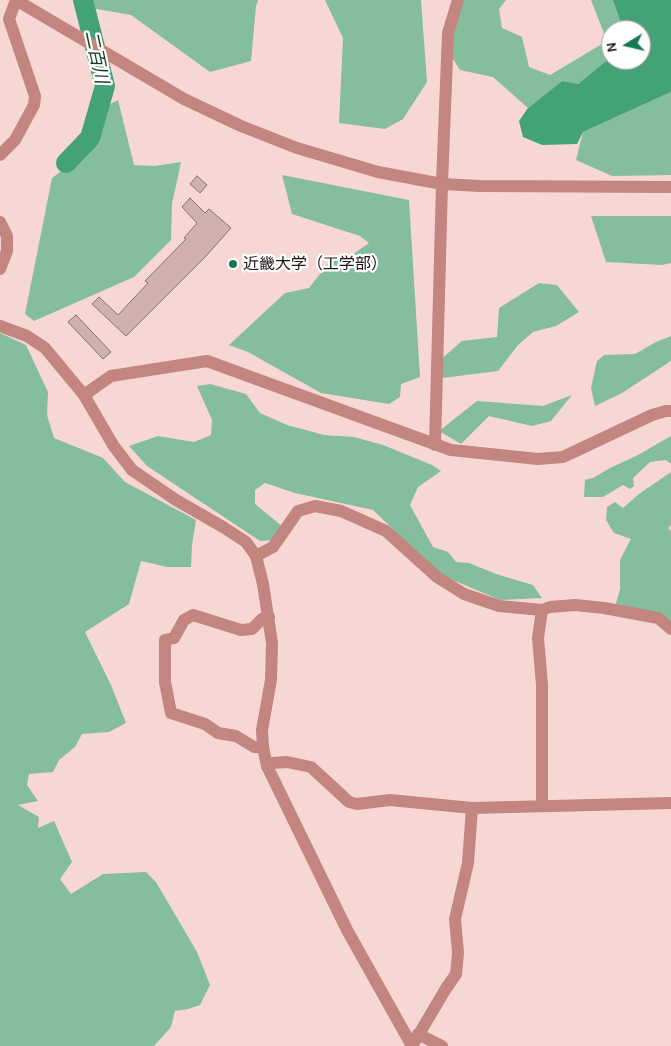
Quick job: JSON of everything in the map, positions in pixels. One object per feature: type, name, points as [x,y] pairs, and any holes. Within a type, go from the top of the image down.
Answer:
[{"type":"street","points":[[0,155],[15,140],[34,105],[35,96],[9,19],[16,0],[184,99],[241,126],[297,148],[378,172],[442,184],[546,187],[671,187]]},
{"type":"street","points":[[435,445],[448,33],[458,0]]},
{"type":"street","points":[[0,222],[6,236],[7,251],[0,269]]},
{"type":"street","points":[[0,326],[27,336],[45,348],[84,395],[113,445],[132,470],[176,500],[246,542],[256,556],[263,584],[272,643],[271,680],[262,730],[266,766],[347,930],[412,1046]]},
{"type":"street","points":[[84,395],[111,376],[207,361],[451,450],[538,459],[563,456],[666,410],[671,411]]},
{"type":"street","points":[[256,556],[274,547],[298,511],[315,506],[341,511],[386,531],[437,577],[464,594],[499,606],[542,610],[550,607],[575,605],[604,608],[658,618],[671,629]]},
{"type":"street","points":[[542,610],[538,638],[542,685],[542,805]]},
{"type":"street","points":[[263,747],[254,747],[236,736],[218,733],[205,724],[171,712],[165,682],[165,640],[174,638],[184,620],[193,616],[241,630],[252,629],[262,619],[269,617]]},
{"type":"street","points":[[266,766],[273,763],[287,762],[311,767],[349,802],[357,804],[390,800],[472,808],[671,803]]},
{"type":"street","points":[[412,1046],[456,974],[458,953],[455,919],[468,863],[472,808]]},
{"type":"street","points":[[418,1034],[442,1046]]},
{"type":"shaded area","points":[[84,0],[258,0],[251,61],[210,72],[131,15],[85,7]]},
{"type":"shaded area","points":[[325,0],[421,0],[427,82],[403,119],[385,129],[339,123],[343,38]]},
{"type":"shaded area","points":[[462,0],[506,0],[499,9],[502,28],[522,37],[529,67],[550,75],[601,45],[601,65],[578,84],[562,81],[528,108],[493,77],[460,70],[453,59],[452,35]]},
{"type":"shaded area","points":[[591,0],[613,0],[620,20],[601,20],[601,26]]},
{"type":"shaded area","points":[[613,0],[671,0],[671,92],[583,132],[577,144],[542,145],[523,137],[519,121],[528,108],[562,81],[578,84],[601,65],[601,70],[651,70],[651,20],[620,20]]},
{"type":"shaded area","points":[[671,92],[671,175],[612,176],[576,160],[583,132]]},
{"type":"shaded area","points":[[118,100],[134,165],[155,166],[181,162],[172,204],[171,240],[134,277],[34,321],[25,314],[52,178],[67,167],[94,139],[108,105]]},
{"type":"shaded area","points":[[282,175],[409,200],[420,377],[401,384],[400,397],[389,404],[321,393],[248,352],[229,345],[285,293],[309,288],[330,261],[352,255],[369,243],[360,236],[292,214]]},
{"type":"shaded area","points":[[591,216],[671,216],[671,263],[662,265],[606,262]]},
{"type":"shaded area","points":[[539,283],[557,285],[579,312],[556,326],[533,332],[518,345],[498,371],[442,378],[440,360],[462,341],[497,337],[499,308]]},
{"type":"shaded area","points":[[0,333],[26,345],[48,392],[47,415],[54,438],[103,458],[125,482],[196,520],[191,567],[167,567],[141,561],[129,604],[85,632],[111,685],[126,723],[109,732],[82,734],[75,747],[59,760],[53,772],[29,774],[27,785],[38,801],[18,805],[39,817],[38,828],[54,821],[72,862],[60,879],[71,894],[103,874],[146,872],[156,882],[197,952],[210,985],[200,1005],[175,1011],[171,1027],[154,1046],[0,1046]]},
{"type":"shaded area","points":[[671,336],[671,360],[668,363],[622,393],[595,406],[591,388],[597,361],[604,355],[635,354]]},
{"type":"shaded area","points":[[210,384],[246,394],[260,413],[287,425],[324,435],[354,437],[383,445],[432,465],[441,471],[418,487],[410,505],[433,547],[448,552],[456,562],[469,563],[496,574],[533,585],[542,598],[500,600],[441,575],[373,510],[295,493],[265,483],[255,490],[255,504],[282,526],[273,540],[260,541],[147,466],[129,446],[158,436],[194,442],[211,435],[212,420],[197,386]]},
{"type":"shaded area","points":[[572,395],[551,421],[532,426],[489,416],[461,444],[439,431],[477,401],[543,406]]},
{"type":"shaded area","points":[[671,436],[671,464],[666,460],[650,462],[633,478],[634,486],[630,489],[623,485],[603,497],[584,497],[585,480],[593,478],[638,455]]},
{"type":"shaded area","points":[[671,472],[671,525],[668,528],[671,531],[671,626],[615,607],[620,589],[620,560],[631,539],[614,533],[606,520],[607,507],[615,502],[623,508],[639,494]]},
{"type":"building","points":[[197,176],[207,185],[200,193],[190,184]]},
{"type":"building","points":[[190,198],[205,213],[209,209],[231,228],[206,256],[126,336],[92,304],[99,297],[118,315],[148,283],[145,281],[186,239],[184,238],[197,223],[182,207]]},
{"type":"building","points":[[76,315],[111,352],[103,359],[68,322]]},
{"type":"waterway","name":"二百川","points":[[66,163],[90,138],[105,86],[83,0]]},
{"type":"place","name":"近畿大学（工学部）","points":[[233,264]]}]
